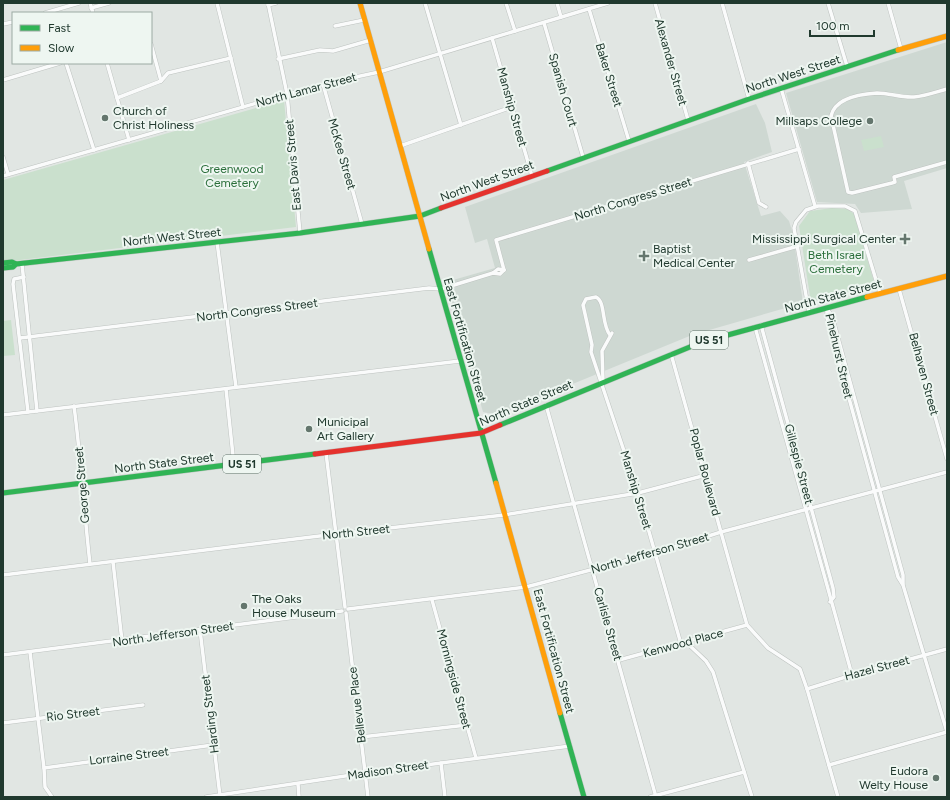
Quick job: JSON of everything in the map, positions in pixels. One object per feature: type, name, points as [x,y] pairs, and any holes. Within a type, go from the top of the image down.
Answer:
[{"type":"street","points":[[48,12],[79,3]]},
{"type":"street","points":[[90,3],[93,12]]},
{"type":"street","points":[[91,8],[109,3]]},
{"type":"street","points":[[217,3],[243,107]]},
{"type":"street","points":[[268,4],[276,3]]},
{"type":"street","name":"East Fortification Street","points":[[360,3],[371,40],[378,72],[441,289],[504,515],[526,587],[584,797]]},
{"type":"street","points":[[425,3],[461,125]]},
{"type":"street","points":[[506,3],[515,31]]},
{"type":"street","points":[[557,3],[561,18]]},
{"type":"street","name":"North Lamar Street","points":[[3,176],[323,84],[378,72],[608,3]]},
{"type":"street","name":"Alexander Street","points":[[654,3],[688,120]]},
{"type":"street","points":[[722,3],[749,99]]},
{"type":"street","points":[[828,3],[847,66]]},
{"type":"street","points":[[888,3],[901,49]]},
{"type":"street","name":"East Davis Street","points":[[268,4],[278,59],[287,94],[300,233]]},
{"type":"street","name":"Baker Street","points":[[589,9],[629,141]]},
{"type":"street","points":[[335,26],[364,20]]},
{"type":"street","name":"Spanish Court","points":[[544,23],[583,157]]},
{"type":"street","name":"North West Street","points":[[3,268],[13,267],[19,264],[300,233],[420,216],[781,88],[901,49],[947,36]]},
{"type":"street","name":"Manship Street","points":[[492,38],[532,176]]},
{"type":"street","points":[[278,59],[320,50],[333,51],[371,40]]},
{"type":"street","points":[[152,48],[161,81]]},
{"type":"street","points":[[117,98],[161,81],[168,73],[231,58]]},
{"type":"street","points":[[3,80],[57,64]]},
{"type":"street","points":[[66,64],[79,108],[94,150]]},
{"type":"street","points":[[107,64],[129,140]]},
{"type":"street","name":"McKee Street","points":[[323,84],[362,224]]},
{"type":"street","points":[[781,88],[815,206]]},
{"type":"street","points":[[947,89],[915,97],[902,97],[879,93],[862,96],[839,103],[832,111],[831,116],[848,192],[852,193],[892,183],[895,182],[894,177],[947,162]]},
{"type":"street","points":[[400,146],[512,107]]},
{"type":"street","name":"North Congress Street","points":[[20,338],[429,288],[441,289],[493,274],[496,275],[504,270],[496,240],[748,163],[799,149]]},
{"type":"street","points":[[3,157],[8,174]]},
{"type":"street","points":[[748,163],[759,203],[766,207]]},
{"type":"street","points":[[809,312],[794,228],[799,216],[806,210],[815,206],[832,205],[849,207],[858,216],[880,293]]},
{"type":"street","points":[[216,242],[236,387]]},
{"type":"street","points":[[749,260],[798,246]]},
{"type":"street","name":"North West Street","points":[[3,263],[12,262],[19,264]]},
{"type":"street","points":[[19,264],[24,277],[37,411]]},
{"type":"street","name":"North State Street","points":[[3,493],[481,433],[702,342],[947,276]]},
{"type":"street","points":[[24,277],[16,278],[13,281],[28,412]]},
{"type":"street","name":"Belhaven Street","points":[[899,289],[947,459]]},
{"type":"street","name":"Manship Street","points":[[603,382],[601,357],[604,346],[611,334],[602,316],[603,306],[601,300],[596,297],[586,298],[583,305],[592,345],[592,352],[598,373],[603,382],[638,494],[681,644]]},
{"type":"street","name":"Pinehurst Street","points":[[827,308],[832,316],[862,424],[903,575],[903,585]]},
{"type":"street","name":"Pinehurst Street","points":[[827,308],[827,318],[887,539],[898,577],[903,585],[947,732]]},
{"type":"street","name":"Gillespie Street","points":[[758,326],[834,591],[834,599],[830,602]]},
{"type":"street","name":"Gillespie Street","points":[[758,326],[805,510],[852,675]]},
{"type":"street","name":"Poplar Boulevard","points":[[671,354],[706,474],[747,625],[768,648],[800,669],[838,797]]},
{"type":"street","points":[[3,415],[460,361]]},
{"type":"street","points":[[226,388],[234,465]]},
{"type":"street","name":"Carlisle Street","points":[[546,405],[619,660],[656,796]]},
{"type":"street","name":"George Street","points":[[74,406],[90,564]]},
{"type":"street","points":[[856,425],[862,424]]},
{"type":"street","name":"Bellevue Place","points":[[326,453],[368,797]]},
{"type":"street","points":[[865,460],[871,458]]},
{"type":"street","name":"North Jefferson Street","points":[[3,655],[122,641],[526,587],[654,553],[721,532],[947,472]]},
{"type":"street","name":"North Street","points":[[3,575],[504,515],[638,494],[706,474]]},
{"type":"street","points":[[887,539],[893,538]]},
{"type":"street","points":[[113,562],[122,641]]},
{"type":"street","name":"Morningside Street","points":[[432,600],[476,758]]},
{"type":"street","name":"Kenwood Place","points":[[619,660],[687,643],[747,625]]},
{"type":"street","name":"Harding Street","points":[[200,630],[220,796]]},
{"type":"street","points":[[687,643],[706,661],[713,672],[752,797]]},
{"type":"street","name":"Hazel Street","points":[[807,689],[947,649]]},
{"type":"street","points":[[30,652],[39,718],[45,787],[52,797]]},
{"type":"street","name":"Rio Street","points":[[3,723],[143,705]]},
{"type":"street","points":[[361,737],[467,725]]},
{"type":"street","points":[[829,765],[947,732]]},
{"type":"street","name":"Lorraine Street","points":[[44,768],[213,745]]},
{"type":"street","name":"Madison Street","points":[[206,797],[365,773],[570,746]]},
{"type":"street","points":[[441,763],[446,797]]},
{"type":"street","points":[[650,797],[744,772]]},
{"type":"street","points":[[298,784],[299,797]]},
{"type":"shaded area","name":"Millsaps College","points":[[947,42],[947,168],[904,181],[912,209],[861,213],[855,204],[817,202],[786,93]]},
{"type":"shaded area","name":"Baptist Medical Center","points":[[756,104],[765,123],[772,152],[744,162],[761,216],[780,211],[789,221],[793,234],[803,303],[692,335],[497,415],[483,412],[446,282],[495,268],[487,239],[475,243],[465,207]]},
{"type":"green space","name":"Greenwood Cemetery","points":[[284,100],[296,227],[3,262],[3,180]]},
{"type":"green space","points":[[881,136],[884,147],[864,151],[861,140]]},
{"type":"green space","name":"Beth Israel Cemetery","points":[[832,208],[848,209],[854,214],[875,285],[811,302],[799,226],[810,211]]},
{"type":"green space","points":[[11,320],[15,355],[3,356],[3,321]]},
{"type":"traffic: fast","points":[[547,171],[749,99],[898,50]]},
{"type":"traffic: fast","points":[[3,268],[13,267],[16,264],[300,233],[420,216],[441,208]]},
{"type":"traffic: fast","points":[[429,249],[496,483]]},
{"type":"traffic: fast","points":[[3,263],[12,262],[16,264]]},
{"type":"traffic: fast","points":[[500,425],[702,342],[867,297]]},
{"type":"traffic: fast","points":[[3,493],[315,454]]},
{"type":"traffic: fast","points":[[560,713],[584,797]]},
{"type":"traffic: slow","points":[[360,3],[429,249]]},
{"type":"traffic: slow","points":[[898,50],[947,36]]},
{"type":"traffic: slow","points":[[867,297],[947,276]]},
{"type":"traffic: slow","points":[[496,483],[560,713]]},
{"type":"traffic: jam","points":[[441,208],[547,171]]},
{"type":"traffic: jam","points":[[315,454],[481,433],[500,425]]},
{"type":"place","name":"Church of Christ Holiness","points":[[105,118]]},
{"type":"place","name":"Millsaps College","points":[[870,121]]},
{"type":"place","name":"Mississippi Surgical Center","points":[[905,239]]},
{"type":"place","name":"Baptist Medical Center","points":[[644,256]]},
{"type":"place","name":"Municipal Art Gallery","points":[[309,429]]},
{"type":"place","name":"The Oaks House Museum","points":[[244,606]]},
{"type":"place","name":"Eudora Welty House","points":[[936,778]]}]
